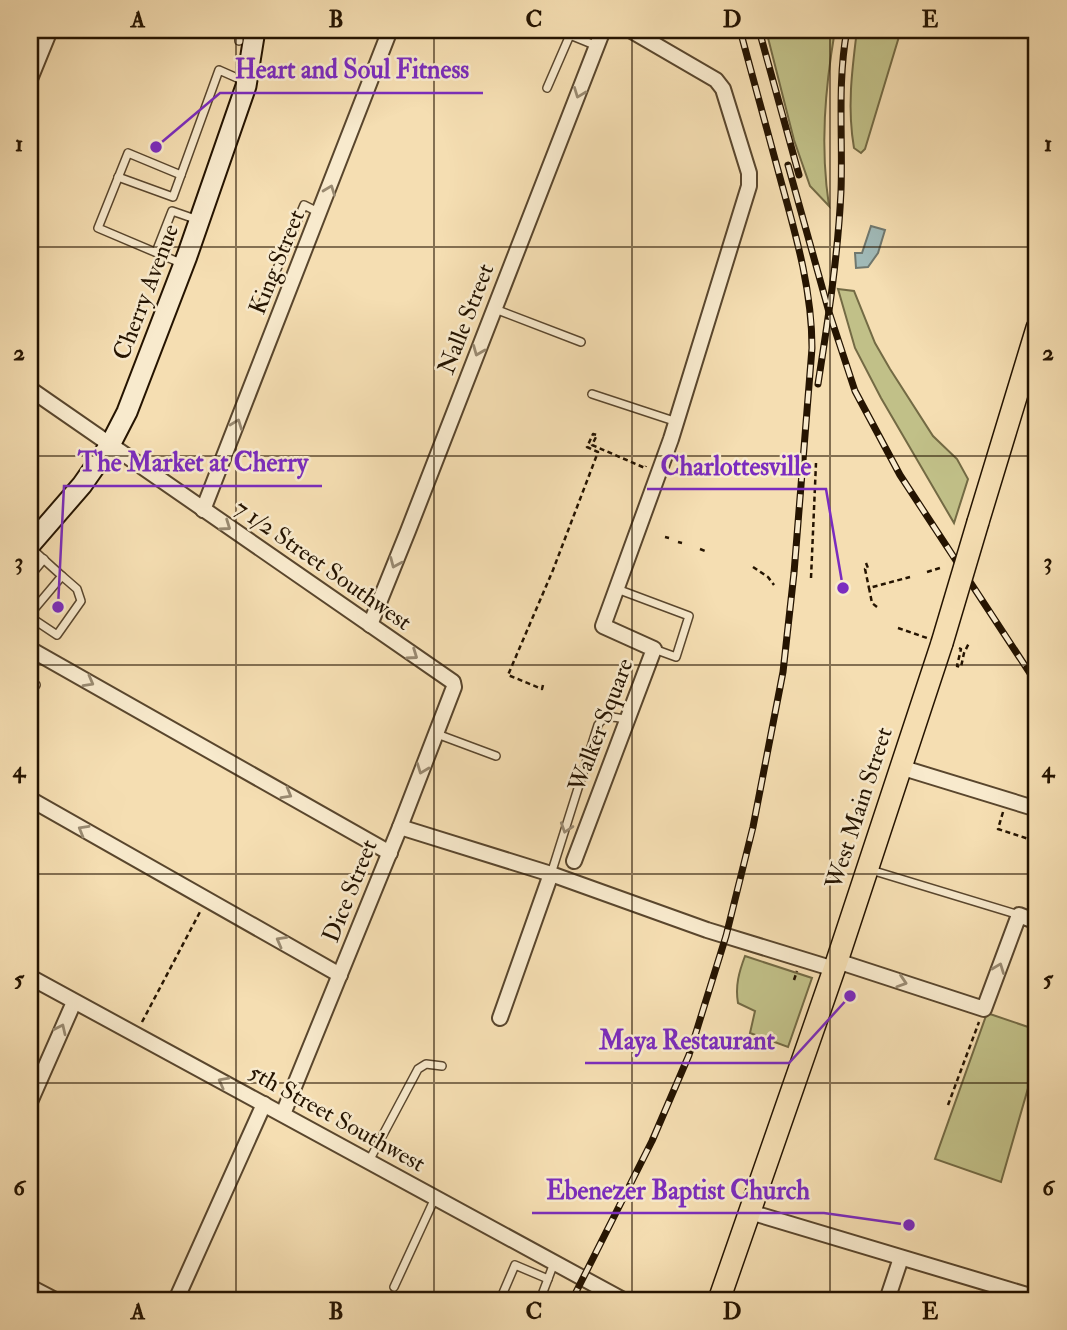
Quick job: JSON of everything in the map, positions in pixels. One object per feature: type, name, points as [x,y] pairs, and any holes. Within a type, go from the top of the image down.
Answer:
[{"type":"main road","name":"Cherry Avenue","points":[[30,546],[82,485],[110,445],[127,412],[184,264],[247,82],[247,35]]},
{"type":"main road","name":"West Main Street","points":[[719,1300],[835,965],[942,643],[1037,328]]},
{"type":"street","points":[[30,79],[50,30]]},
{"type":"street","name":"King Street","points":[[203,510],[321,213],[390,30]]},
{"type":"street","name":"Nalle Street","points":[[370,625],[603,30]]},
{"type":"street","name":"Walker Square","points":[[574,861],[654,649],[603,626],[677,422],[749,186],[748,173],[723,89],[716,80],[630,30]]},
{"type":"street","name":"7 1/2 Street Southwest","points":[[30,389],[453,682]]},
{"type":"street","points":[[30,649],[390,853]]},
{"type":"street","name":"Dice Street","points":[[283,1114],[390,853],[453,682]]},
{"type":"street","points":[[900,767],[1037,809]]},
{"type":"street","points":[[30,799],[340,975]]},
{"type":"street","points":[[400,827],[551,874],[707,930],[977,1007],[1032,916]]},
{"type":"street","points":[[500,1018],[551,874]]},
{"type":"street","name":"5th Street Southwest","points":[[30,977],[622,1300]]},
{"type":"street","points":[[30,1102],[74,1002]]},
{"type":"street","points":[[176,1300],[264,1104]]},
{"type":"street","points":[[750,1212],[901,1258],[1036,1293]]},
{"type":"street","points":[[887,1300],[901,1258]]},
{"type":"street","points":[[30,1287],[55,1300]]},
{"type":"lane","points":[[239,30],[247,35]]},
{"type":"lane","points":[[547,88],[570,35],[597,46]]},
{"type":"lane","points":[[156,252],[219,70],[247,82]]},
{"type":"lane","points":[[181,175],[128,153],[98,228],[184,264]]},
{"type":"lane","points":[[118,177],[173,197]]},
{"type":"lane","points":[[263,302],[304,205],[321,213]]},
{"type":"lane","points":[[172,211],[199,221]]},
{"type":"lane","points":[[279,269],[296,276]]},
{"type":"lane","points":[[494,309],[581,342]]},
{"type":"lane","points":[[592,394],[677,422]]},
{"type":"lane","points":[[30,546],[77,589],[81,601],[57,635],[30,616],[62,576]]},
{"type":"lane","points":[[30,576],[44,559]]},
{"type":"lane","points":[[617,589],[689,616],[676,657],[654,649]]},
{"type":"lane","points":[[30,681],[36,685],[30,693]]},
{"type":"lane","points":[[551,874],[598,725],[608,717],[627,720]]},
{"type":"lane","points":[[436,734],[496,756]]},
{"type":"lane","points":[[867,869],[1032,916]]},
{"type":"lane","points":[[369,1161],[418,1069],[426,1064],[442,1066]]},
{"type":"lane","points":[[394,1287],[435,1197]]},
{"type":"lane","points":[[540,1300],[554,1263]]},
{"type":"lane","points":[[500,1300],[515,1265],[548,1279]]},
{"type":"path","points":[[543,685],[542,689],[508,676],[553,570],[598,452],[587,447],[593,434],[597,435],[592,445],[645,468],[649,459]]},
{"type":"path","points":[[811,578],[816,463]]},
{"type":"path","points":[[866,563],[868,568],[864,569],[872,603],[877,607]]},
{"type":"path","points":[[753,567],[768,577],[774,586]]},
{"type":"path","points":[[927,572],[940,568]]},
{"type":"path","points":[[869,588],[911,577]]},
{"type":"path","points":[[898,628],[942,643],[957,666],[961,667],[964,653],[970,643]]},
{"type":"path","points":[[1006,799],[998,829],[1035,841]]},
{"type":"path","points":[[139,1028],[202,908]]},
{"type":"path","points":[[794,980],[797,971]]},
{"type":"path","points":[[948,1105],[977,1007]]},
{"type":"shaded area","points":[[766,30],[835,30],[825,118],[829,206],[810,186],[794,140]]},
{"type":"shaded area","points":[[857,30],[901,30],[865,149],[861,153],[854,148],[851,118]]},
{"type":"shaded area","points":[[838,289],[854,291],[875,343],[890,369],[933,436],[957,459],[968,479],[954,523],[855,348]]},
{"type":"shaded area","points":[[745,956],[812,978],[788,1047],[750,1033],[755,1011],[738,1003],[737,997],[738,979]]},
{"type":"shaded area","points":[[987,1013],[1037,1030],[1037,1057],[1001,1182],[935,1159]]},
{"type":"water","points":[[871,226],[885,230],[878,253],[868,267],[856,268],[855,253],[862,253]]},
{"type":"railway","points":[[572,1300],[652,1141],[689,1055],[726,936],[753,827],[783,672],[794,573],[812,348],[811,327],[798,246],[740,30]]},
{"type":"railway","points":[[759,30],[799,175]]},
{"type":"railway","points":[[818,384],[840,215],[841,90],[847,30]]},
{"type":"railway","points":[[788,165],[829,312],[855,391],[900,475],[1037,684]]},
{"type":"place","name":"Heart and Soul Fitness","points":[[156,147]]},
{"type":"place","name":"Charlottesville","points":[[843,588]]},
{"type":"place","name":"The Market at Cherry","points":[[58,607]]},
{"type":"place","name":"Maya Restaurant","points":[[850,996]]},
{"type":"place","name":"Ebenezer Baptist Church","points":[[909,1225]]}]
